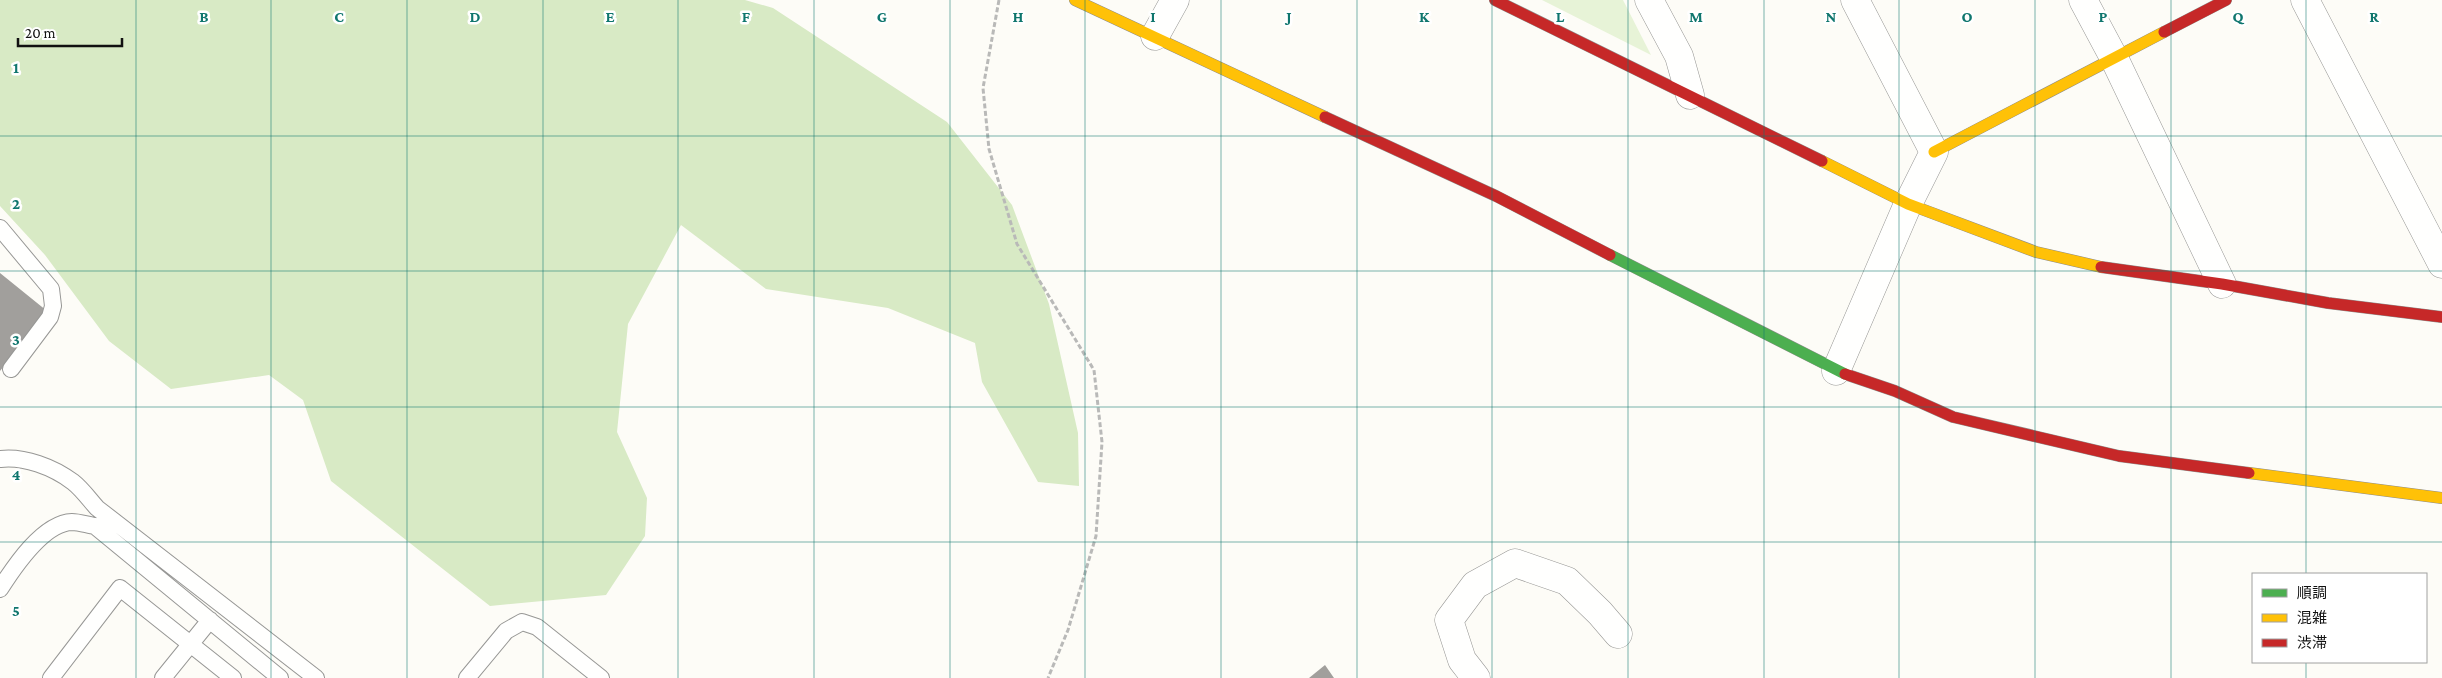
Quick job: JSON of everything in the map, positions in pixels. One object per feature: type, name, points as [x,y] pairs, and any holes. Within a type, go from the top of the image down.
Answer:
[{"type":"street","points":[[1075,0],[1496,196],[1836,370],[1895,391],[1953,417],[2119,456],[2442,498]]},
{"type":"street","points":[[1155,36],[1175,0]]},
{"type":"street","points":[[1495,0],[1908,204],[2036,252],[2104,268],[2222,284],[2328,303],[2442,317]]},
{"type":"street","points":[[1649,0],[1679,56],[1690,95]]},
{"type":"street","points":[[1855,0],[1934,152]]},
{"type":"street","points":[[2083,0],[2114,58],[2222,284]]},
{"type":"street","points":[[1836,370],[1908,204],[1934,152],[2226,0]]},
{"type":"street","points":[[2305,0],[2442,264]]},
{"type":"street","points":[[1476,678],[1462,660],[1449,620],[1475,585],[1515,563],[1567,581],[1600,613],[1618,634]]},
{"type":"lane","points":[[0,228],[51,289],[53,306],[50,317],[11,369]]},
{"type":"lane","points":[[0,459],[9,458],[40,464],[73,482],[97,508],[316,678]]},
{"type":"lane","points":[[0,589],[42,534],[71,522],[95,526],[280,678]]},
{"type":"lane","points":[[51,678],[120,588],[233,678]]},
{"type":"lane","points":[[163,678],[210,620]]},
{"type":"lane","points":[[467,678],[506,631],[522,622],[537,627],[601,678]]},
{"type":"path","points":[[998,0],[983,88],[989,149],[1017,244],[1094,370],[1102,442],[1096,536],[1068,630],[1048,678]]},
{"type":"green space","points":[[0,0],[745,0],[773,8],[947,122],[1012,205],[1049,304],[1078,433],[1079,486],[1038,482],[982,382],[975,343],[888,308],[766,289],[681,225],[628,324],[617,432],[647,498],[645,536],[606,595],[490,606],[331,481],[303,400],[269,375],[171,389],[109,341],[45,255],[0,206]]},
{"type":"green space","points":[[1542,0],[1623,0],[1651,55]]},
{"type":"building","points":[[0,273],[47,311],[0,371]]},
{"type":"building","points":[[1325,665],[1334,678],[1309,678]]},
{"type":"traffic: fast","points":[[1610,255],[1845,374]]},
{"type":"traffic: slow","points":[[1075,0],[1325,117]]},
{"type":"traffic: slow","points":[[1934,152],[2164,32]]},
{"type":"traffic: slow","points":[[1822,161],[1908,204],[2036,252],[2101,267]]},
{"type":"traffic: slow","points":[[2249,473],[2442,498]]},
{"type":"traffic: jam","points":[[1495,0],[1822,161]]},
{"type":"traffic: jam","points":[[2164,32],[2226,0]]},
{"type":"traffic: jam","points":[[1325,117],[1496,196],[1610,255]]},
{"type":"traffic: jam","points":[[2101,267],[2222,284],[2328,303],[2442,317]]},
{"type":"traffic: jam","points":[[1845,374],[1895,391],[1953,417],[2119,456],[2249,473]]}]
